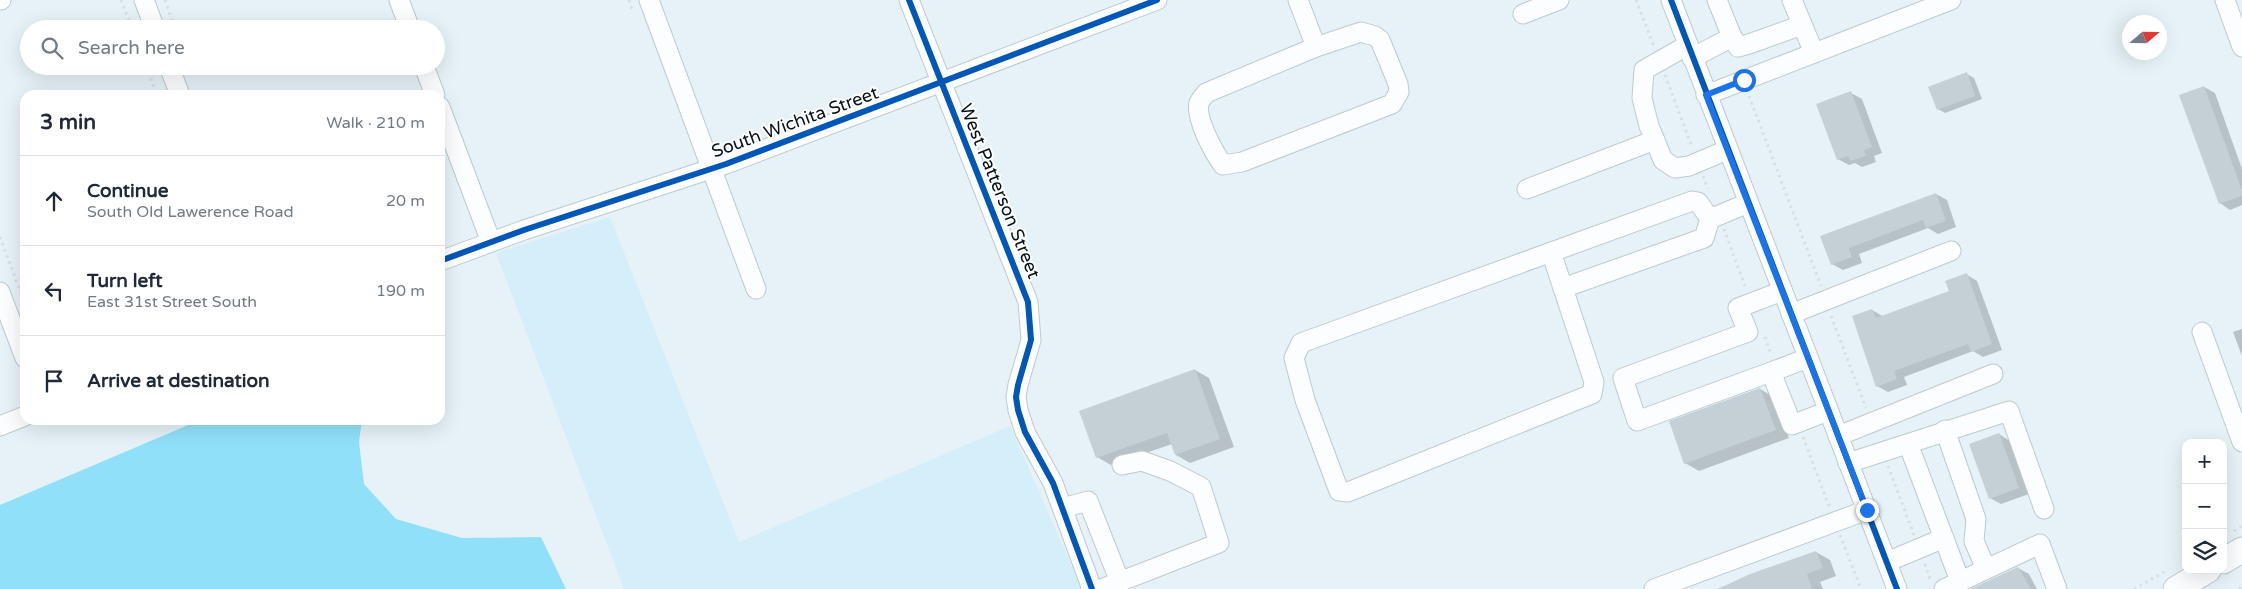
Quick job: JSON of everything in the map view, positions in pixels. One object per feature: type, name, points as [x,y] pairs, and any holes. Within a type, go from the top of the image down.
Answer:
[{"type":"main road","points":[[2227,559],[2242,550]]},
{"type":"main road","points":[[2172,579],[2192,574]]},
{"type":"street","points":[[144,0],[152,20]]},
{"type":"street","points":[[399,0],[407,20]]},
{"type":"street","points":[[649,0],[756,289]]},
{"type":"street","name":"West Patterson Street","points":[[909,0],[1028,302],[1031,340],[1016,397],[1025,432],[1047,470],[1063,508]]},
{"type":"street","name":"South Wichita Street","points":[[445,259],[712,168],[1157,0]]},
{"type":"street","points":[[1298,0],[1316,47]]},
{"type":"street","points":[[1524,14],[1559,0]]},
{"type":"street","points":[[1671,0],[1897,589]]},
{"type":"street","points":[[1717,0],[1732,38],[1738,47],[1802,25]]},
{"type":"street","points":[[1792,0],[1814,53]]},
{"type":"street","points":[[1706,95],[1951,0]]},
{"type":"street","points":[[2225,0],[2242,47]]},
{"type":"street","points":[[1368,33],[1375,36],[1380,40],[1398,84],[1399,92],[1397,99],[1392,104],[1242,162],[1223,165],[1216,156],[1200,117],[1199,104],[1206,93],[1316,47],[1352,34],[1368,33]]},
{"type":"street","points":[[1727,150],[1689,166],[1675,168],[1663,160],[1642,98],[1644,70],[1690,51],[1732,38]]},
{"type":"street","points":[[172,75],[178,90]]},
{"type":"street","points":[[427,75],[433,90]]},
{"type":"street","points":[[445,120],[491,242]]},
{"type":"street","points":[[1527,189],[1655,140]]},
{"type":"street","points":[[1551,252],[1594,382],[1592,394],[1348,492],[1339,491],[1294,358],[1301,343],[1551,252],[1692,201],[1698,202],[1710,219]]},
{"type":"street","points":[[1563,288],[1704,238],[1710,219],[1748,203]]},
{"type":"street","points":[[1791,314],[1951,251]]},
{"type":"street","points":[[1782,291],[1738,308],[1748,332],[1623,378],[1637,421],[1808,358]]},
{"type":"street","points":[[0,292],[20,345]]},
{"type":"street","points":[[2202,332],[2242,442]]},
{"type":"street","points":[[1771,372],[1792,426],[1828,411]]},
{"type":"street","points":[[1838,436],[1993,374]]},
{"type":"street","points":[[1848,462],[2009,411],[2044,509]]},
{"type":"street","points":[[0,426],[20,418]]},
{"type":"street","points":[[1945,430],[1976,519],[1974,541],[1986,569]]},
{"type":"street","points":[[1912,454],[1944,538],[1952,585],[2040,544],[2058,589]]},
{"type":"street","points":[[1101,589],[1220,543],[1201,487],[1170,471],[1142,461],[1122,465]]},
{"type":"street","points":[[1092,589],[1063,508],[1088,501],[1120,582]]},
{"type":"street","points":[[1654,589],[1867,510]]},
{"type":"street","points":[[1888,562],[1944,538]]},
{"type":"path","points":[[121,0],[129,20]]},
{"type":"path","points":[[164,0],[172,20]]},
{"type":"path","points":[[149,75],[155,90]]},
{"type":"path","points":[[0,238],[20,291]]},
{"type":"path","points":[[2134,589],[2172,579]]},
{"type":"shaded area","points":[[610,217],[739,542],[1010,426],[1082,589],[624,589],[496,253]]},
{"type":"water","points":[[188,425],[361,425],[359,442],[364,484],[396,519],[462,538],[541,537],[566,589],[0,589],[0,505]]},
{"type":"building","points":[[1967,72],[1975,96],[1937,110],[1928,87]]},
{"type":"building","points":[[2204,86],[2242,190],[2242,196],[2219,204],[2179,95]]},
{"type":"building","points":[[1851,91],[1872,147],[1864,150],[1866,156],[1850,161],[1848,156],[1837,160],[1816,104]]},
{"type":"building","points":[[1936,193],[1946,221],[1926,228],[1923,220],[1849,248],[1852,257],[1831,265],[1820,236]]},
{"type":"building","points":[[1967,273],[1992,344],[1971,352],[1968,344],[1894,371],[1897,379],[1876,387],[1852,316],[1872,309],[1876,318],[1949,291],[1945,281]]},
{"type":"building","points":[[1195,369],[1220,439],[1175,455],[1167,433],[1096,458],[1079,411]]},
{"type":"building","points":[[1760,388],[1776,430],[1684,464],[1669,421]]},
{"type":"building","points":[[1999,433],[2019,488],[1989,499],[1969,444]]},
{"type":"building","points":[[1816,551],[1823,568],[1807,574],[1812,589],[1718,589],[1750,574]]},
{"type":"building","points":[[2018,567],[2031,589],[1970,589]]},
{"type":"cycle path","points":[[909,0],[1028,302],[1031,340],[1018,385],[1016,397],[1018,410],[1025,432],[1053,483],[1092,589]]},
{"type":"cycle path","points":[[445,259],[524,230],[726,164],[1157,0]]},
{"type":"cycle path","points":[[1671,0],[1897,589]]},
{"type":"route","points":[[1744,80],[1706,95],[1867,510]]}]
